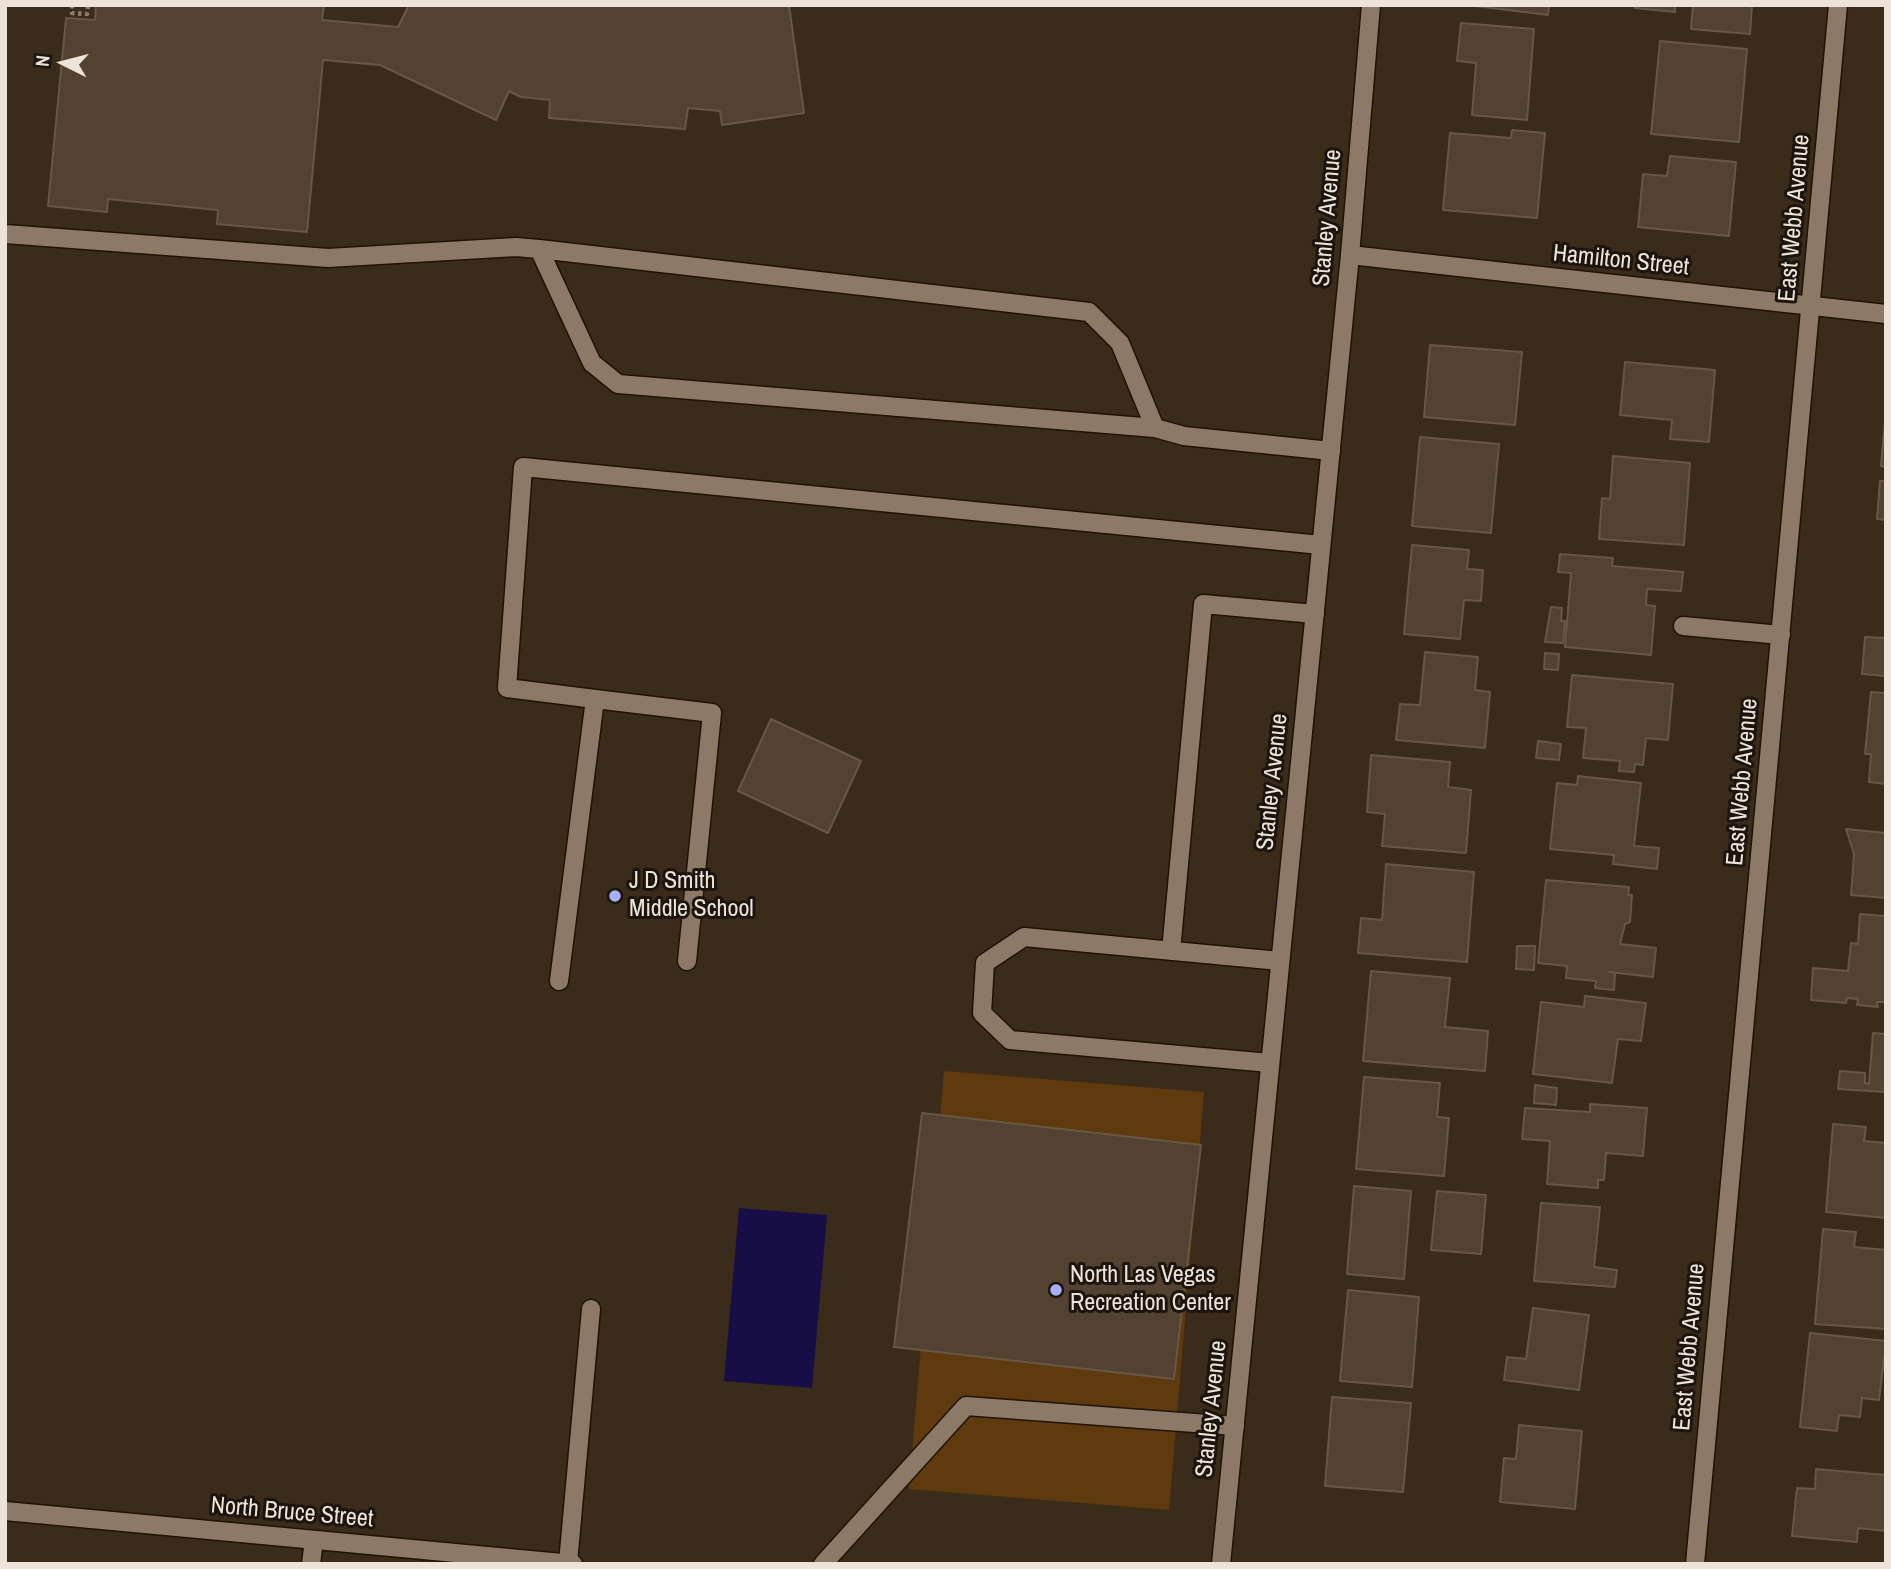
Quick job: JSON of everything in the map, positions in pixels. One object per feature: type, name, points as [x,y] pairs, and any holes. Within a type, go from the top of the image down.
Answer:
[{"type":"street","name":"Stanley Avenue","points":[[1221,1564],[1350,256],[1371,5]]},
{"type":"street","name":"East Webb Avenue","points":[[1695,1564],[1838,5]]},
{"type":"street","points":[[5,234],[328,258],[516,247],[1089,312],[1120,343],[1156,428]]},
{"type":"street","points":[[539,249],[592,363],[618,384],[1156,428],[1184,436],[1331,452]]},
{"type":"street","name":"Hamilton Street","points":[[1350,256],[1886,314]]},
{"type":"street","points":[[687,961],[712,713],[507,688],[523,467],[1321,545]]},
{"type":"street","points":[[1171,951],[1203,604],[1315,614]]},
{"type":"street","points":[[1683,626],[1781,635]]},
{"type":"street","points":[[559,981],[595,699]]},
{"type":"street","points":[[1270,1063],[1010,1040],[982,1013],[985,962],[1024,937],[1280,961]]},
{"type":"street","points":[[568,1563],[591,1309]]},
{"type":"street","points":[[823,1564],[966,1406],[1235,1426]]},
{"type":"street","name":"North Bruce Street","points":[[5,1511],[573,1564]]},
{"type":"street","points":[[311,1564],[313,1540]]},
{"type":"path","points":[[72,5],[72,13],[87,15],[88,5]]},
{"type":"shaded area","name":"North Las Vegas Recreation Center","points":[[944,1071],[1204,1092],[1169,1510],[909,1489]]},
{"type":"shaded area","points":[[739,1208],[827,1215],[812,1388],[724,1381]]},
{"type":"building","points":[[96,5],[324,5],[322,20],[398,27],[409,5],[789,5],[804,113],[722,125],[720,111],[688,108],[685,129],[549,118],[550,100],[521,97],[509,91],[496,120],[380,65],[323,60],[307,232],[217,224],[218,210],[108,199],[107,212],[48,206],[66,18],[95,20]]},
{"type":"building","points":[[1467,5],[1549,5],[1548,15]]},
{"type":"building","points":[[1635,5],[1675,5],[1675,12],[1635,8]]},
{"type":"building","points":[[1693,5],[1752,5],[1750,34],[1691,29]]},
{"type":"building","points":[[1461,23],[1534,29],[1527,120],[1472,115],[1476,63],[1457,61]]},
{"type":"building","points":[[1660,41],[1747,49],[1739,142],[1651,134]]},
{"type":"building","points":[[1512,130],[1545,133],[1537,218],[1443,210],[1450,133],[1511,138]]},
{"type":"building","points":[[1670,156],[1736,162],[1729,236],[1638,227],[1643,174],[1667,176]]},
{"type":"building","points":[[1430,345],[1522,352],[1515,425],[1424,417]]},
{"type":"building","points":[[1625,362],[1715,370],[1709,442],[1670,439],[1672,420],[1620,415]]},
{"type":"building","points":[[1886,410],[1886,467],[1881,466]]},
{"type":"building","points":[[1420,437],[1499,444],[1491,533],[1412,526]]},
{"type":"building","points":[[1613,456],[1690,463],[1684,545],[1599,539],[1602,498],[1610,499]]},
{"type":"building","points":[[1880,481],[1886,481],[1886,520],[1877,519]]},
{"type":"building","points":[[1412,545],[1469,550],[1467,569],[1483,570],[1481,601],[1464,600],[1460,639],[1404,634]]},
{"type":"building","points":[[1560,554],[1613,558],[1612,566],[1683,572],[1681,591],[1647,589],[1646,605],[1655,606],[1651,655],[1565,647],[1571,573],[1558,572]]},
{"type":"building","points":[[1551,607],[1562,608],[1561,621],[1565,621],[1563,643],[1545,642]]},
{"type":"building","points":[[1886,633],[1886,676],[1862,674],[1865,637],[1885,638]]},
{"type":"building","points":[[1425,652],[1478,657],[1475,690],[1490,692],[1485,748],[1396,740],[1400,704],[1420,705]]},
{"type":"building","points":[[1545,653],[1559,654],[1558,670],[1544,669]]},
{"type":"building","points":[[1572,675],[1673,684],[1668,740],[1646,738],[1643,765],[1635,764],[1634,772],[1619,771],[1620,761],[1583,758],[1586,728],[1567,727]]},
{"type":"building","points":[[1871,692],[1886,693],[1886,784],[1869,782],[1871,754],[1865,754]]},
{"type":"building","points":[[771,719],[861,761],[828,833],[738,791]]},
{"type":"building","points":[[1538,741],[1561,744],[1559,760],[1536,758]]},
{"type":"building","points":[[1371,755],[1450,762],[1448,787],[1471,790],[1466,853],[1382,846],[1385,814],[1367,812]]},
{"type":"building","points":[[1578,776],[1641,783],[1634,846],[1659,848],[1657,869],[1613,864],[1614,855],[1550,849],[1557,783],[1577,785]]},
{"type":"building","points":[[1846,829],[1886,833],[1886,898],[1851,895],[1854,854]]},
{"type":"building","points":[[1386,864],[1474,872],[1467,962],[1358,953],[1361,918],[1382,920]]},
{"type":"building","points":[[1546,880],[1629,887],[1628,895],[1632,895],[1630,922],[1625,924],[1620,944],[1656,948],[1653,977],[1609,972],[1615,973],[1614,990],[1595,988],[1596,981],[1566,978],[1567,966],[1538,963]]},
{"type":"building","points":[[1860,914],[1886,916],[1886,1002],[1877,1002],[1878,1007],[1857,1005],[1858,999],[1847,998],[1846,1003],[1811,1000],[1813,968],[1848,971],[1851,943],[1858,944]]},
{"type":"building","points":[[1517,946],[1535,946],[1534,970],[1516,969]]},
{"type":"building","points":[[1371,971],[1450,978],[1445,1027],[1488,1031],[1485,1071],[1363,1061]]},
{"type":"building","points":[[1585,996],[1646,1003],[1641,1041],[1618,1039],[1612,1083],[1533,1074],[1541,1002],[1584,1007]]},
{"type":"building","points":[[1873,1033],[1886,1034],[1886,1092],[1838,1089],[1840,1071],[1865,1073],[1865,1083],[1869,1084]]},
{"type":"building","points":[[1364,1077],[1440,1083],[1437,1117],[1449,1118],[1444,1176],[1356,1169]]},
{"type":"building","points":[[1535,1085],[1557,1088],[1556,1105],[1534,1103]]},
{"type":"building","points":[[1590,1104],[1647,1108],[1643,1156],[1606,1153],[1604,1180],[1598,1180],[1598,1188],[1547,1184],[1550,1141],[1522,1139],[1525,1108],[1590,1112]]},
{"type":"building","points":[[922,1113],[1201,1145],[1174,1379],[894,1347]]},
{"type":"building","points":[[1833,1124],[1866,1127],[1864,1141],[1886,1143],[1886,1218],[1826,1212]]},
{"type":"building","points":[[1354,1186],[1411,1191],[1404,1279],[1347,1274]]},
{"type":"building","points":[[1437,1191],[1486,1195],[1481,1254],[1431,1250]]},
{"type":"building","points":[[1541,1203],[1600,1207],[1594,1267],[1617,1270],[1615,1287],[1534,1281]]},
{"type":"building","points":[[1823,1229],[1856,1232],[1854,1247],[1886,1250],[1886,1329],[1815,1324]]},
{"type":"building","points":[[1348,1290],[1419,1297],[1412,1387],[1340,1381]]},
{"type":"building","points":[[1533,1308],[1589,1315],[1579,1390],[1504,1380],[1507,1357],[1526,1359]]},
{"type":"building","points":[[1810,1333],[1886,1341],[1879,1400],[1862,1398],[1860,1417],[1839,1415],[1837,1431],[1800,1427]]},
{"type":"building","points":[[1332,1397],[1411,1403],[1403,1492],[1325,1486]]},
{"type":"building","points":[[1519,1425],[1582,1431],[1575,1509],[1500,1502],[1504,1458],[1516,1459]]},
{"type":"building","points":[[1816,1469],[1886,1475],[1886,1531],[1858,1528],[1857,1542],[1792,1536],[1797,1488],[1815,1489]]},
{"type":"place","name":"J D Smith Middle School","points":[[615,896]]},
{"type":"place","name":"North Las Vegas Recreation Center","points":[[1056,1290]]}]
